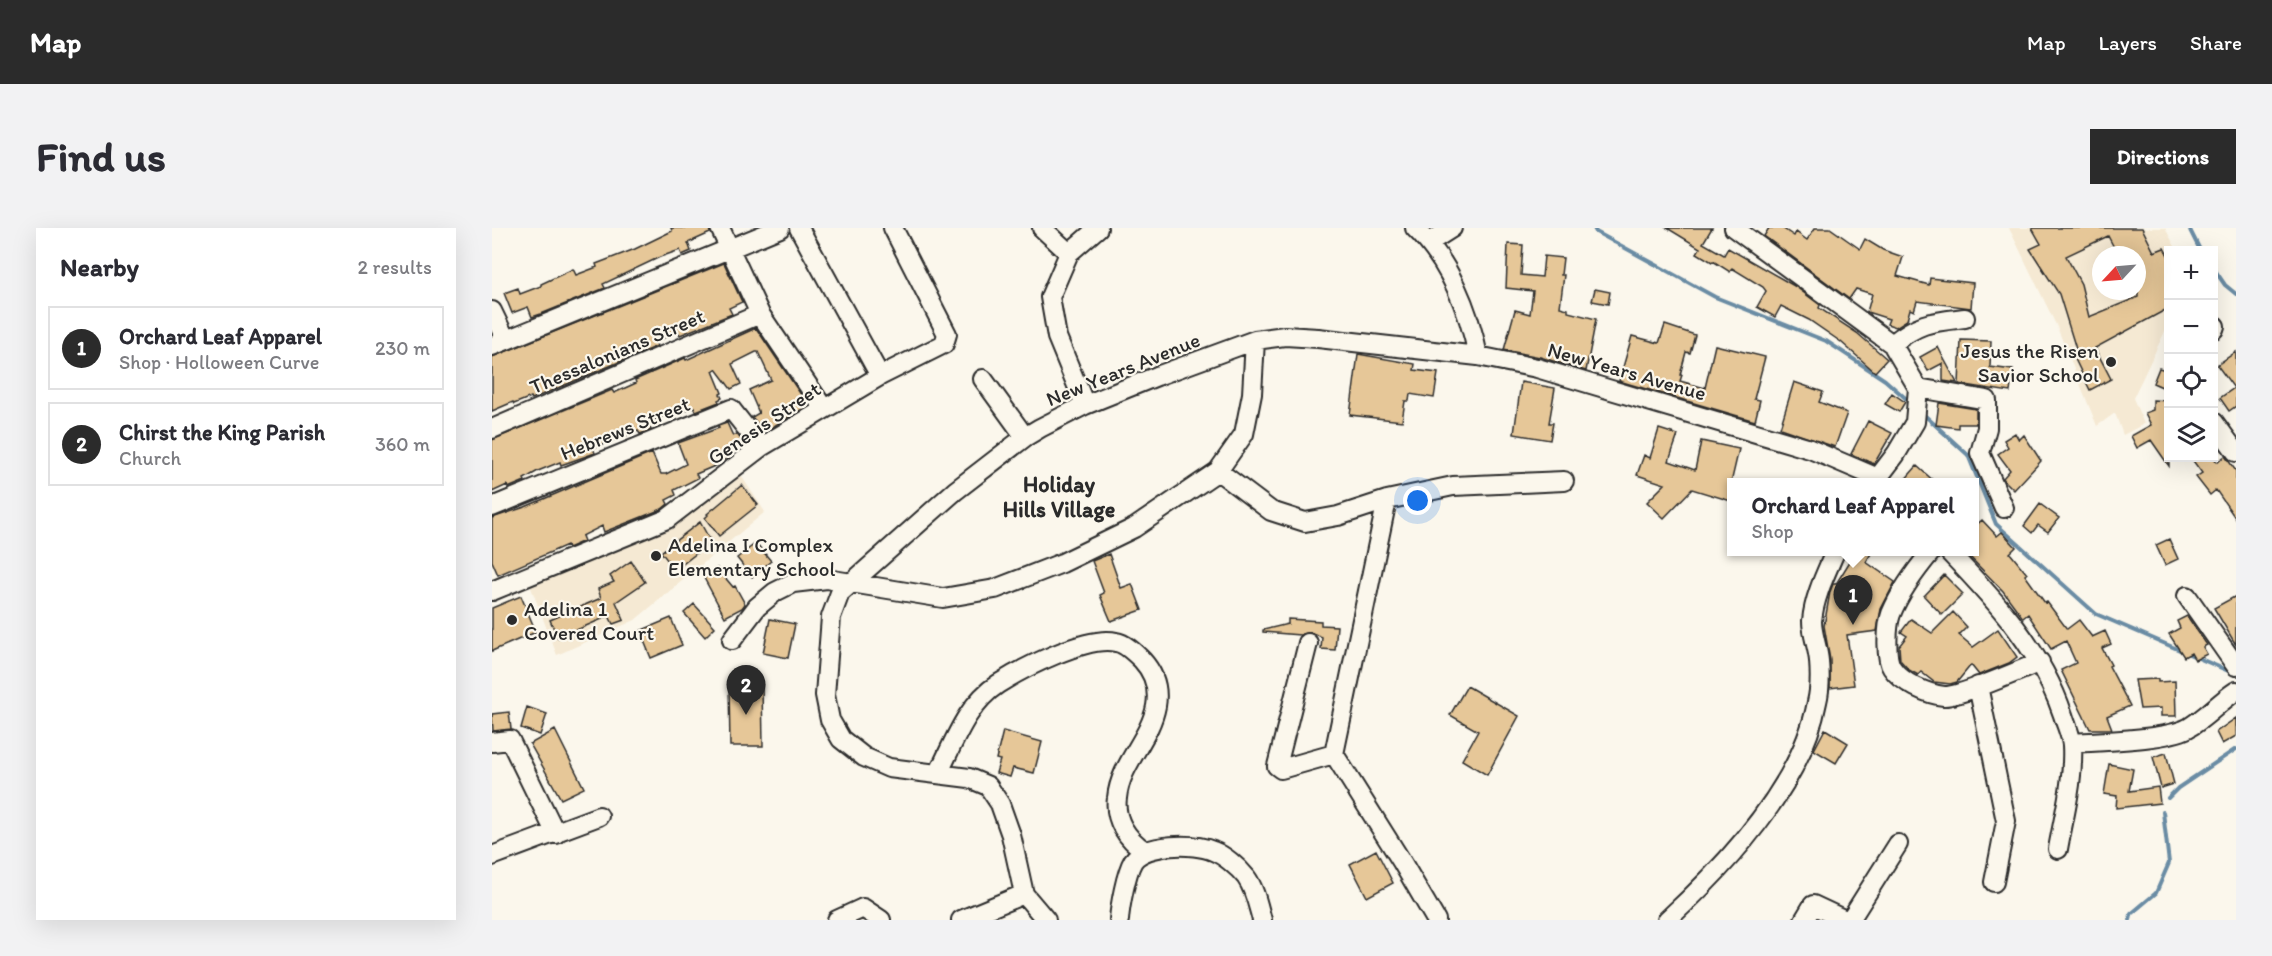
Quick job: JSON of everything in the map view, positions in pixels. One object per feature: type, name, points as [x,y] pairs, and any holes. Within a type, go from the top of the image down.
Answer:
[{"type":"street","points":[[720,228],[760,314],[824,408]]},
{"type":"street","points":[[492,311],[499,343],[780,228]]},
{"type":"street","points":[[799,228],[880,376]]},
{"type":"street","name":"Genesis Street","points":[[492,591],[667,519],[760,447],[880,376],[944,344],[947,334],[893,228]]},
{"type":"street","points":[[1042,228],[1069,253]]},
{"type":"street","points":[[1085,405],[1057,337],[1050,297],[1069,253],[1098,228]]},
{"type":"street","points":[[1415,228],[1430,242],[1447,270],[1474,336],[1478,356]]},
{"type":"street","points":[[1430,242],[1452,228]]},
{"type":"street","points":[[1734,228],[1892,344],[1918,390],[1915,422],[1880,478]]},
{"type":"street","name":"Thessalonians Street","points":[[492,429],[760,314]]},
{"type":"street","points":[[1892,344],[1909,330],[1930,321],[1965,318]]},
{"type":"street","name":"New Years Avenue","points":[[1046,920],[1024,894],[1011,835],[1000,804],[988,786],[969,778],[889,768],[864,757],[841,739],[830,720],[825,696],[831,617],[840,593],[955,491],[1025,437],[1085,405],[1157,376],[1255,340],[1284,336],[1478,356],[1537,368],[1810,449],[1872,478]]},
{"type":"street","points":[[732,640],[757,607],[775,592],[793,583],[827,579],[943,598],[995,589],[1062,563],[1134,528],[1218,471],[1244,434],[1252,394],[1255,340]]},
{"type":"street","points":[[983,379],[1025,437]]},
{"type":"street","points":[[1918,390],[1987,400],[1987,428],[1980,453],[2004,508]]},
{"type":"street","name":"Hebrews Street","points":[[492,507],[731,409],[760,447]]},
{"type":"street","points":[[2218,427],[2236,452]]},
{"type":"street","points":[[1218,471],[1271,511],[1305,522],[1338,516],[1387,500],[1454,486],[1564,481]]},
{"type":"street","points":[[1387,500],[1334,754],[1436,920]]},
{"type":"street","points":[[1667,920],[1742,845],[1774,800],[1803,747],[1818,702],[1819,662],[1812,621],[1822,582],[1833,556]]},
{"type":"street","points":[[1928,556],[1918,568],[1891,615],[1887,642],[1891,668],[1912,686],[1946,696],[2040,662]]},
{"type":"street","points":[[1952,556],[2000,605],[2040,662],[2059,703],[2072,743],[2072,773],[2058,849]]},
{"type":"street","points":[[2187,596],[2236,666]]},
{"type":"street","points":[[938,774],[970,710],[991,689],[1016,673],[1084,644],[1101,641],[1118,642],[1138,656],[1151,670],[1157,685],[1156,705],[1150,726],[1119,784],[1116,800],[1124,832],[1131,842],[1144,851]]},
{"type":"street","points":[[1308,643],[1277,766],[1281,769],[1334,754]]},
{"type":"street","points":[[1978,686],[2006,821],[1994,882]]},
{"type":"street","points":[[2072,743],[2179,732],[2203,717],[2233,692]]},
{"type":"street","points":[[492,742],[510,740],[556,834]]},
{"type":"street","points":[[492,856],[556,834],[598,816]]},
{"type":"street","points":[[1850,920],[1898,844]]},
{"type":"street","points":[[1119,920],[1133,861],[1144,851],[1187,846],[1212,850],[1246,877],[1254,891],[1262,920]]},
{"type":"street","points":[[961,920],[1024,894]]},
{"type":"street","points":[[1804,920],[1813,905],[1845,920]]},
{"type":"street","points":[[837,920],[863,908],[881,920]]},
{"type":"shaded area","name":"Jesus the Risen Savior School","points":[[2009,228],[2165,228],[2175,246],[2164,246],[2164,333],[2133,398],[2144,424],[2123,435],[2115,413],[2097,426],[2057,327]]},
{"type":"shaded area","name":"Adelina I Complex Elementary School","points":[[740,474],[765,512],[635,620],[557,655],[530,585],[667,527]]},
{"type":"building","points":[[671,228],[709,228],[710,233],[688,243],[691,251],[682,255],[680,250],[660,257],[603,284],[605,288],[541,314],[532,317],[528,307],[512,313],[504,293],[518,288],[520,294],[573,269],[576,275],[597,267],[596,264],[672,231]]},
{"type":"building","points":[[1667,228],[1712,228],[1703,243],[1724,255],[1728,248],[1796,287],[1820,305],[1819,308],[1857,333],[1887,359],[1875,372],[1841,342],[1809,320],[1781,306],[1775,317],[1757,307],[1766,291],[1763,287],[1732,268],[1730,272],[1697,253],[1700,248]]},
{"type":"building","points":[[1769,228],[1782,228],[1794,236],[1796,232],[1807,240],[1815,228],[1830,228],[1860,249],[1865,239],[1883,250],[1903,257],[1897,276],[1929,285],[1930,278],[1973,283],[1971,308],[1917,301],[1914,311],[1910,309],[1907,320],[1896,327],[1887,324],[1889,319],[1867,312],[1872,294],[1856,289],[1849,299],[1764,236]]},
{"type":"building","name":"Jesus the Risen Savior School","points":[[2032,228],[2142,228],[2154,252],[2164,248],[2164,311],[2095,348],[2111,379],[2090,390],[2071,351],[2076,349],[2059,294],[2030,249],[2041,244]]},
{"type":"building","points":[[1508,244],[1523,245],[1521,275],[1542,277],[1544,256],[1563,258],[1561,275],[1564,275],[1560,307],[1568,309],[1568,312],[1596,319],[1586,371],[1540,357],[1504,350],[1515,310],[1530,314],[1533,291],[1506,288]]},
{"type":"building","points":[[724,263],[742,302],[729,308],[732,314],[680,335],[678,331],[655,342],[657,346],[532,399],[531,397],[514,404],[513,402],[492,411],[492,357]]},
{"type":"building","points":[[1595,289],[1610,292],[1608,304],[1592,301]]},
{"type":"building","points":[[1665,325],[1695,335],[1690,353],[1686,352],[1680,381],[1705,388],[1715,345],[1765,357],[1754,399],[1760,400],[1755,421],[1619,381],[1632,336],[1659,343]]},
{"type":"building","points":[[756,328],[808,405],[806,407],[764,432],[752,417],[759,413],[749,390],[771,380],[756,352],[732,364],[741,384],[731,389],[716,369],[713,371],[722,393],[719,402],[696,411],[694,407],[674,415],[673,412],[648,423],[651,430],[640,434],[638,431],[616,439],[593,448],[595,453],[561,465],[560,462],[538,471],[524,479],[525,481],[508,488],[507,485],[492,492],[492,440],[612,390],[614,393],[636,383],[635,380]]},
{"type":"building","points":[[1961,340],[1991,341],[1990,367],[2013,370],[2010,392],[1959,384]]},
{"type":"building","points":[[1938,347],[1957,383],[1943,381],[1943,363],[1928,371],[1920,357]]},
{"type":"building","points":[[2236,352],[2236,406],[2229,411],[2220,398],[2234,388],[2218,364]]},
{"type":"building","points":[[1358,354],[1415,364],[1414,370],[1438,373],[1434,398],[1410,394],[1409,401],[1405,401],[1402,421],[1350,415]]},
{"type":"building","points":[[2159,368],[2164,370],[2164,388],[2153,383]]},
{"type":"building","points":[[1521,382],[1555,388],[1549,423],[1553,423],[1550,440],[1514,434]]},
{"type":"building","points":[[1794,382],[1823,392],[1819,402],[1847,413],[1835,447],[1780,428]]},
{"type":"building","points":[[1892,393],[1905,402],[1899,412],[1885,404]]},
{"type":"building","points":[[2153,400],[2164,401],[2164,459],[2151,440],[2137,448],[2131,436],[2151,425],[2145,413],[2153,410]]},
{"type":"building","points":[[1939,403],[1976,409],[1976,424],[1958,424],[1958,428],[1936,425]]},
{"type":"building","points":[[1868,421],[1892,433],[1874,464],[1851,454]]},
{"type":"building","points":[[727,423],[733,436],[737,434],[745,445],[717,465],[696,474],[698,478],[674,490],[676,495],[666,500],[668,504],[662,509],[604,532],[602,526],[582,536],[584,541],[568,548],[567,545],[498,575],[492,561],[492,518],[525,507],[652,453],[661,474],[666,474],[686,464],[678,443]]},
{"type":"building","points":[[1659,429],[1678,435],[1669,461],[1695,470],[1701,441],[1739,449],[1732,478],[1727,478],[1727,500],[1692,489],[1664,518],[1647,502],[1665,484],[1637,475],[1644,455],[1650,458]]},
{"type":"building","points":[[2015,433],[2019,440],[2024,435],[2041,461],[2014,490],[2003,478],[2010,470],[1998,454],[2008,447],[2004,440]]},
{"type":"building","points":[[2225,456],[2236,471],[2236,519],[2216,490],[2210,495],[2196,477],[2202,473],[2194,462],[2218,461]]},
{"type":"building","points":[[1917,466],[1930,478],[1906,478]]},
{"type":"building","points":[[742,485],[758,505],[719,536],[705,518]]},
{"type":"building","points":[[2040,504],[2059,518],[2048,532],[2038,525],[2032,533],[2024,526]]},
{"type":"building","points":[[1982,520],[1997,536],[2002,532],[2016,547],[2010,553],[2027,574],[2025,575],[2045,603],[2047,602],[2067,629],[2079,620],[2092,637],[2105,631],[2111,644],[2102,648],[2130,706],[2107,716],[2112,729],[2090,729],[2061,670],[2076,663],[2066,641],[2051,649],[2028,614],[2023,618],[2003,591],[1969,556],[1979,556],[1979,523]]},
{"type":"building","points":[[700,522],[711,542],[675,570],[661,552]]},
{"type":"building","points":[[2169,539],[2178,559],[2165,565],[2156,545]]},
{"type":"building","points":[[756,543],[771,561],[752,577],[737,558]]},
{"type":"building","points":[[1109,554],[1121,588],[1132,584],[1142,610],[1111,621],[1100,595],[1104,593],[1092,561]]},
{"type":"building","points":[[1856,556],[1870,556],[1866,562],[1895,582],[1881,609],[1877,631],[1847,635],[1854,685],[1830,688],[1830,660],[1824,626],[1830,592],[1833,584],[1836,584],[1852,558]]},
{"type":"building","points":[[631,561],[645,582],[616,602],[624,620],[613,624],[609,616],[558,638],[550,620],[601,598],[598,589],[614,582],[610,576]]},
{"type":"building","points":[[717,568],[733,587],[735,586],[745,604],[725,617],[704,578]]},
{"type":"building","points":[[1944,575],[1963,594],[1942,615],[1924,596]]},
{"type":"building","name":"Adelina 1 Covered Court","points":[[521,596],[536,632],[492,651],[492,608]]},
{"type":"building","points":[[2236,596],[2236,645],[2214,608]]},
{"type":"building","points":[[694,604],[715,627],[705,637],[684,613]]},
{"type":"building","points":[[1953,612],[1967,627],[1959,635],[1973,647],[1998,629],[2017,657],[2009,663],[1979,675],[1971,665],[1957,682],[1950,684],[1934,682],[1921,672],[1918,675],[1909,670],[1900,660],[1899,646],[1907,636],[1901,632],[1911,619],[1932,633]]},
{"type":"building","points":[[2187,616],[2207,645],[2203,647],[2207,654],[2195,660],[2191,653],[2184,657],[2169,634],[2180,628],[2177,621]]},
{"type":"building","points":[[671,618],[682,645],[651,658],[640,631]]},
{"type":"building","points":[[770,619],[795,624],[788,658],[763,653]]},
{"type":"building","points":[[1288,619],[1321,621],[1321,625],[1337,626],[1335,650],[1321,649],[1322,637],[1310,632],[1300,635],[1263,632],[1263,630],[1288,624]]},
{"type":"building","points":[[2158,679],[2158,682],[2175,681],[2176,716],[2161,716],[2161,708],[2140,709],[2135,680]]},
{"type":"building","points":[[729,685],[762,685],[763,746],[730,746]]},
{"type":"building","points":[[1467,686],[1519,716],[1487,775],[1462,760],[1478,731],[1450,715]]},
{"type":"building","points":[[527,707],[547,714],[540,735],[521,728]]},
{"type":"building","points":[[509,712],[511,729],[493,731],[492,714]]},
{"type":"building","points":[[2236,718],[2236,736],[2222,744],[2216,732]]},
{"type":"building","points":[[1825,729],[1848,743],[1836,763],[1814,750]]},
{"type":"building","points":[[555,730],[584,788],[561,799],[530,744]]},
{"type":"building","points":[[1003,731],[1042,742],[1034,773],[1013,768],[1010,777],[996,773],[1000,760],[996,759]]},
{"type":"building","points":[[2166,753],[2174,784],[2161,788],[2153,757]]},
{"type":"building","points":[[2109,764],[2133,769],[2129,791],[2158,787],[2160,803],[2116,808],[2117,796],[2104,794]]},
{"type":"building","points":[[1376,850],[1393,883],[1367,897],[1350,864]]},
{"type":"waterway","points":[[1594,228],[1596,232],[1715,297],[1826,341],[1885,380],[1911,403]]},
{"type":"waterway","points":[[2189,228],[2198,246]]},
{"type":"waterway","points":[[2218,275],[2225,285],[2236,294]]},
{"type":"waterway","points":[[1921,412],[1968,455],[1977,478]]},
{"type":"waterway","points":[[1979,482],[1996,524],[2096,614],[2233,673]]},
{"type":"waterway","points":[[2168,798],[2178,788],[2236,749]]},
{"type":"waterway","points":[[2130,920],[2131,914],[2156,893],[2169,863],[2163,812]]},
{"type":"place","name":"Jesus the Risen Savior School","points":[[2111,362]]},
{"type":"place","name":"Adelina I Complex Elementary School","points":[[656,556]]},
{"type":"place","name":"Adelina 1 Covered Court","points":[[512,620]]},
{"type":"place","name":"Orchard Leaf Apparel","points":[[1853,625]]},
{"type":"place","name":"Chirst the King Parish","points":[[746,715]]},
{"type":"district","name":"Holiday Hills Village","points":[[1059,496]]}]
